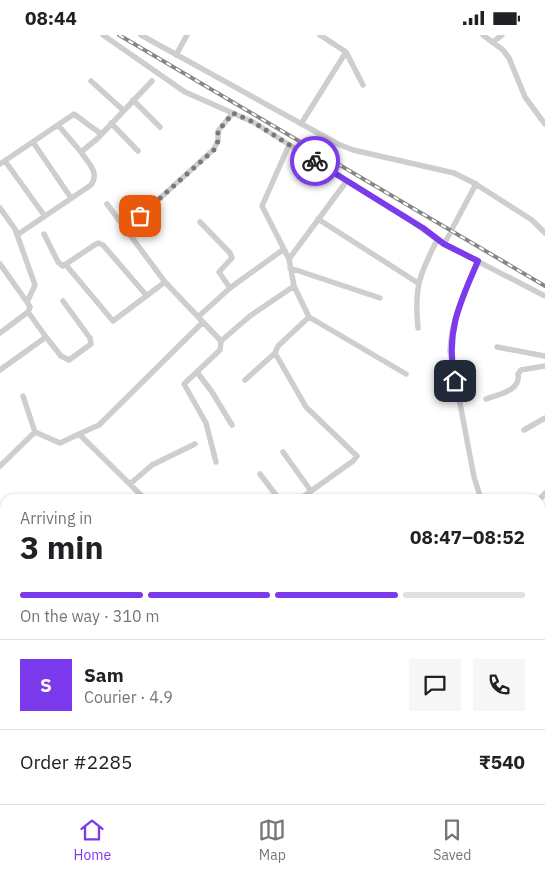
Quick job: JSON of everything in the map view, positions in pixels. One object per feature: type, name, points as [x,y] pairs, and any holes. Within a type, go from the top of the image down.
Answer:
[{"type":"street","points":[[103,35],[186,92],[253,122],[346,182],[417,224],[437,240],[545,296]]},
{"type":"street","points":[[141,35],[301,124],[353,150],[436,167],[476,184],[532,220],[545,233]]},
{"type":"street","points":[[176,55],[187,35]]},
{"type":"street","points":[[320,35],[346,51],[363,85]]},
{"type":"street","points":[[484,35],[509,58],[521,89],[545,124]]},
{"type":"street","points":[[493,42],[502,35]]},
{"type":"street","points":[[301,124],[346,51]]},
{"type":"street","points":[[91,81],[123,109]]},
{"type":"street","points":[[81,152],[152,81]]},
{"type":"street","points":[[133,100],[160,127]]},
{"type":"street","points":[[126,230],[214,150],[218,141],[218,131],[233,113]]},
{"type":"street","points":[[44,215],[2,163],[74,114],[101,134]]},
{"type":"street","points":[[111,123],[138,151]]},
{"type":"street","points":[[17,235],[90,185],[95,177],[93,169],[81,152],[58,125]]},
{"type":"street","points":[[33,142],[71,198]]},
{"type":"street","points":[[289,145],[262,206],[289,259],[294,285],[310,317],[406,375]]},
{"type":"street","points":[[289,259],[346,182]]},
{"type":"street","points":[[453,227],[476,184]]},
{"type":"street","points":[[107,204],[166,282],[221,341]]},
{"type":"street","points":[[0,209],[17,235],[35,285],[27,301]]},
{"type":"street","points":[[318,219],[418,283]]},
{"type":"street","points":[[200,222],[230,253],[231,261],[220,272],[230,288]]},
{"type":"street","points":[[44,234],[58,262],[66,265],[113,321],[166,282]]},
{"type":"street","points":[[444,244],[449,235]]},
{"type":"street","points":[[418,328],[416,299],[418,283],[437,240]]},
{"type":"street","points":[[66,265],[98,243],[103,245],[147,297]]},
{"type":"street","points":[[198,317],[230,288],[284,249]]},
{"type":"street","points":[[478,261],[459,306],[450,351],[474,477],[479,494]]},
{"type":"street","points":[[0,264],[30,307],[28,312],[0,333]]},
{"type":"street","points":[[290,268],[380,298]]},
{"type":"street","points":[[216,462],[204,417],[184,387],[185,382],[220,350],[221,341],[250,316],[294,285]]},
{"type":"street","points":[[28,312],[61,356],[69,360],[91,344],[90,338],[63,301]]},
{"type":"street","points":[[245,380],[310,317]]},
{"type":"street","points":[[23,395],[35,432],[60,443],[99,425],[203,323]]},
{"type":"street","points":[[0,370],[46,337]]},
{"type":"street","points":[[497,347],[545,355]]},
{"type":"street","points":[[275,353],[312,415],[357,456],[353,461],[307,494]]},
{"type":"street","points":[[486,399],[516,387],[521,370],[545,366]]},
{"type":"street","points":[[197,372],[232,425]]},
{"type":"street","points":[[524,430],[545,418]]},
{"type":"street","points":[[0,466],[35,432]]},
{"type":"street","points":[[79,434],[140,494]]},
{"type":"street","points":[[130,484],[152,465],[195,444]]},
{"type":"street","points":[[283,452],[311,491]]},
{"type":"street","points":[[260,474],[275,494]]},
{"type":"railway","points":[[119,35],[545,286]]},
{"type":"way so far","points":[[140,216],[214,150],[218,141],[218,131],[233,113],[253,122],[315,161]]},
{"type":"route","points":[[315,161],[346,182],[423,228],[434,238],[478,261],[459,306],[451,339],[451,362],[455,381]]}]
